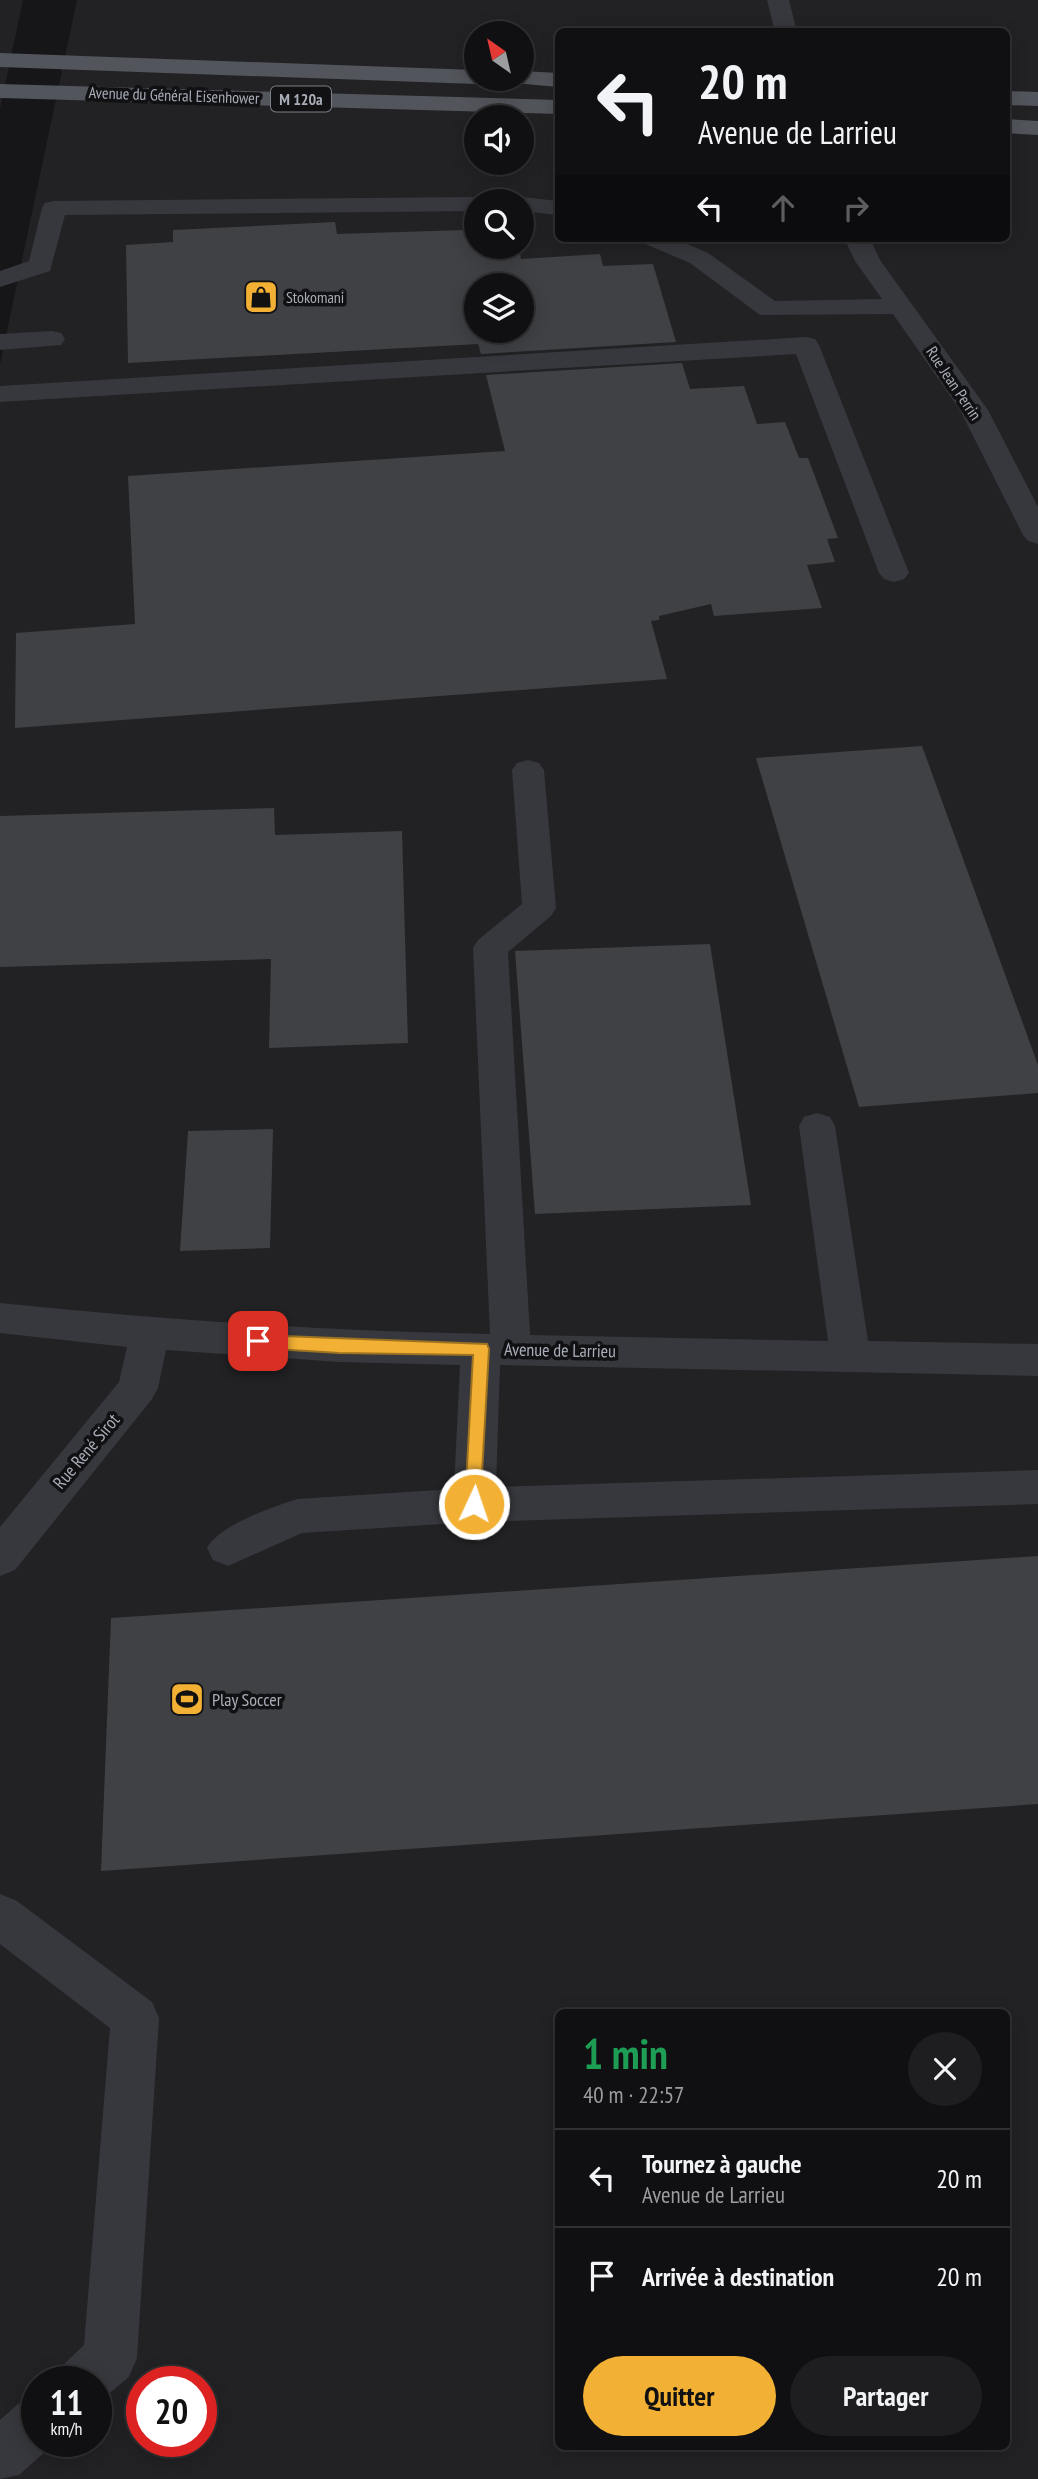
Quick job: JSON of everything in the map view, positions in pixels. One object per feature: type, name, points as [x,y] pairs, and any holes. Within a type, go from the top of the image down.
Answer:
[{"type":"main road","name":"Avenue du Général Eisenhower","points":[[0,60],[464,77]]},
{"type":"main road","points":[[534,79],[555,80]]},
{"type":"main road","name":"Avenue du Général Eisenhower","points":[[0,91],[555,107]]},
{"type":"main road","points":[[1010,98],[1038,99]]},
{"type":"main road","points":[[1010,126],[1038,128]]},
{"type":"street","points":[[778,0],[785,28]]},
{"type":"street","points":[[0,279],[41,266],[54,208],[464,204]]},
{"type":"street","points":[[534,205],[555,208]]},
{"type":"street","points":[[661,242],[699,258],[769,309],[900,306]]},
{"type":"street","name":"Rue Jean Perrin","points":[[860,242],[900,306],[974,410],[1038,535]]},
{"type":"street","points":[[0,342],[52,339]]},
{"type":"street","points":[[0,394],[806,345],[894,573]]},
{"type":"street","points":[[474,1504],[496,1349],[490,948],[539,908],[528,770]]},
{"type":"street","points":[[817,1126],[850,1356]]},
{"type":"street","name":"Avenue de Larrieu","points":[[0,1318],[150,1334],[339,1347],[1038,1360]]},
{"type":"street","name":"Rue René Sirot","points":[[0,1558],[138,1388],[150,1334]]},
{"type":"street","points":[[229,1549],[297,1516],[474,1504],[1038,1488]]},
{"type":"street","points":[[0,1916],[135,2018],[110,2358],[101,2366]]},
{"type":"street","points":[[0,2455],[21,2437]]},
{"type":"shaded area","points":[[0,0],[23,0],[0,109]]},
{"type":"shaded area","points":[[77,0],[1038,0],[1038,2479],[0,2479],[0,364]]},
{"type":"building","points":[[335,222],[337,234],[464,230],[464,259],[534,259],[600,254],[603,266],[653,264],[676,342],[481,354],[478,344],[128,363],[126,245],[173,242],[173,230]]},
{"type":"building","points":[[682,363],[690,389],[744,386],[757,424],[785,422],[799,458],[808,458],[838,538],[827,539],[835,562],[807,565],[822,608],[714,616],[711,604],[659,616],[659,620],[651,621],[667,679],[15,728],[16,633],[135,624],[128,476],[505,451],[486,375]]},
{"type":"building","points":[[922,746],[1038,1065],[1038,1093],[859,1107],[756,758]]},
{"type":"building","points":[[274,808],[275,835],[402,831],[408,1043],[269,1048],[271,959],[0,967],[0,816]]},
{"type":"building","points":[[710,944],[751,1205],[535,1214],[515,951]]},
{"type":"building","points":[[273,1129],[270,1248],[180,1251],[188,1131]]},
{"type":"building","points":[[1038,1556],[1038,1804],[101,1871],[111,1618]]},
{"type":"place","name":"Stokomani","points":[[261,297]]},
{"type":"place","name":"Play Soccer","points":[[187,1699]]},
{"type":"route","points":[[258,1341],[339,1347],[481,1349],[474,1504]]}]
